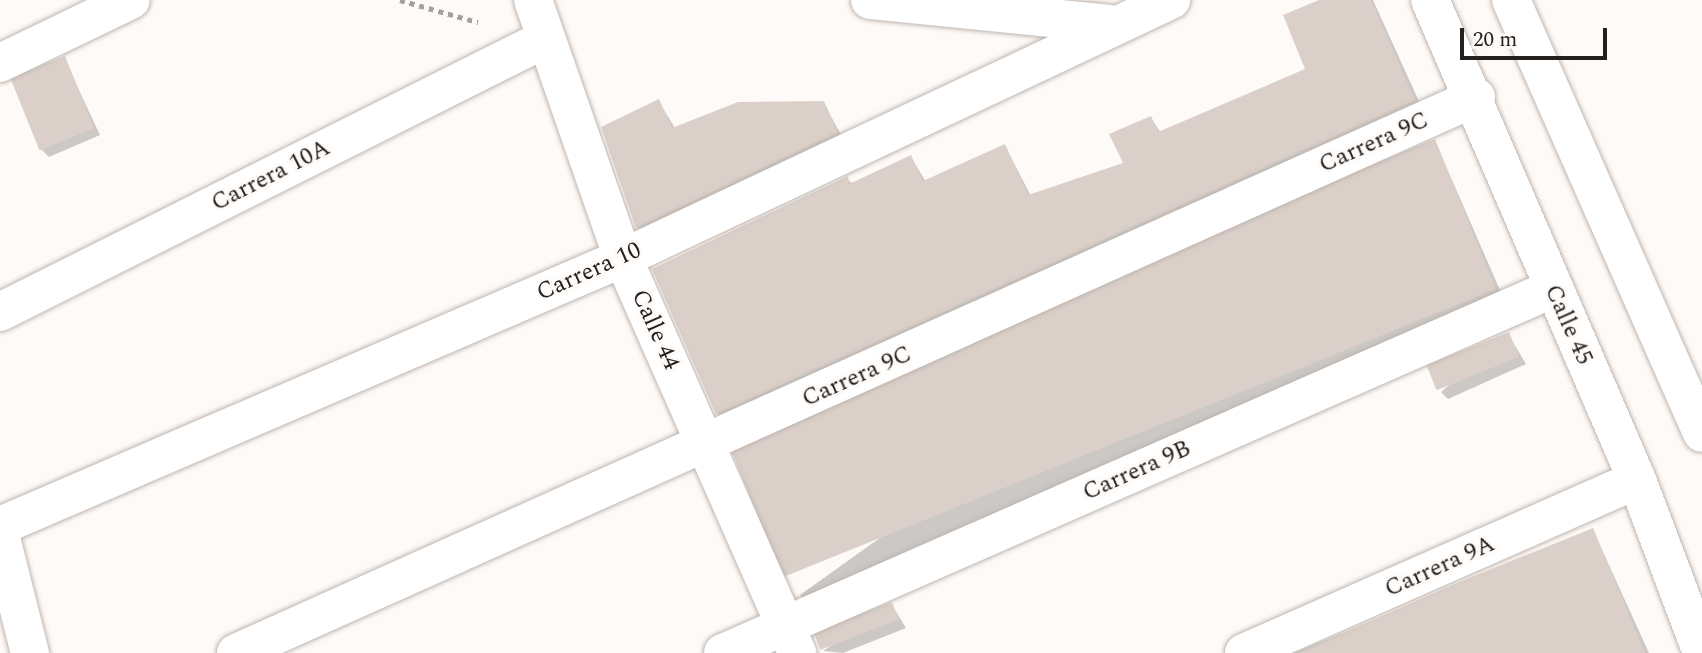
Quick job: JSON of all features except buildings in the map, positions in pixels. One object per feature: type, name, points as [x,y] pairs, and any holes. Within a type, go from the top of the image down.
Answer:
[{"type":"street","points":[[0,63],[131,0]]},
{"type":"street","name":"Calle 44","points":[[533,0],[543,40],[623,258],[792,639]]},
{"type":"street","points":[[870,0],[1109,24]]},
{"type":"street","name":"Carrera 10","points":[[0,527],[623,258],[1109,24],[1171,0]]},
{"type":"street","name":"Calle 45","points":[[1430,0],[1476,97],[1552,289],[1637,480],[1702,653]]},
{"type":"street","points":[[1510,0],[1702,433]]},
{"type":"street","name":"Carrera 10A","points":[[0,312],[543,40]]},
{"type":"street","name":"Carrera 9C","points":[[236,653],[1476,97]]},
{"type":"street","name":"Carrera 9B","points":[[723,653],[792,639],[1552,289]]},
{"type":"street","name":"Carrera 9A","points":[[1244,653],[1637,480]]},
{"type":"street","points":[[0,534],[30,653]]},
{"type":"path","points":[[400,0],[543,40]]}]
